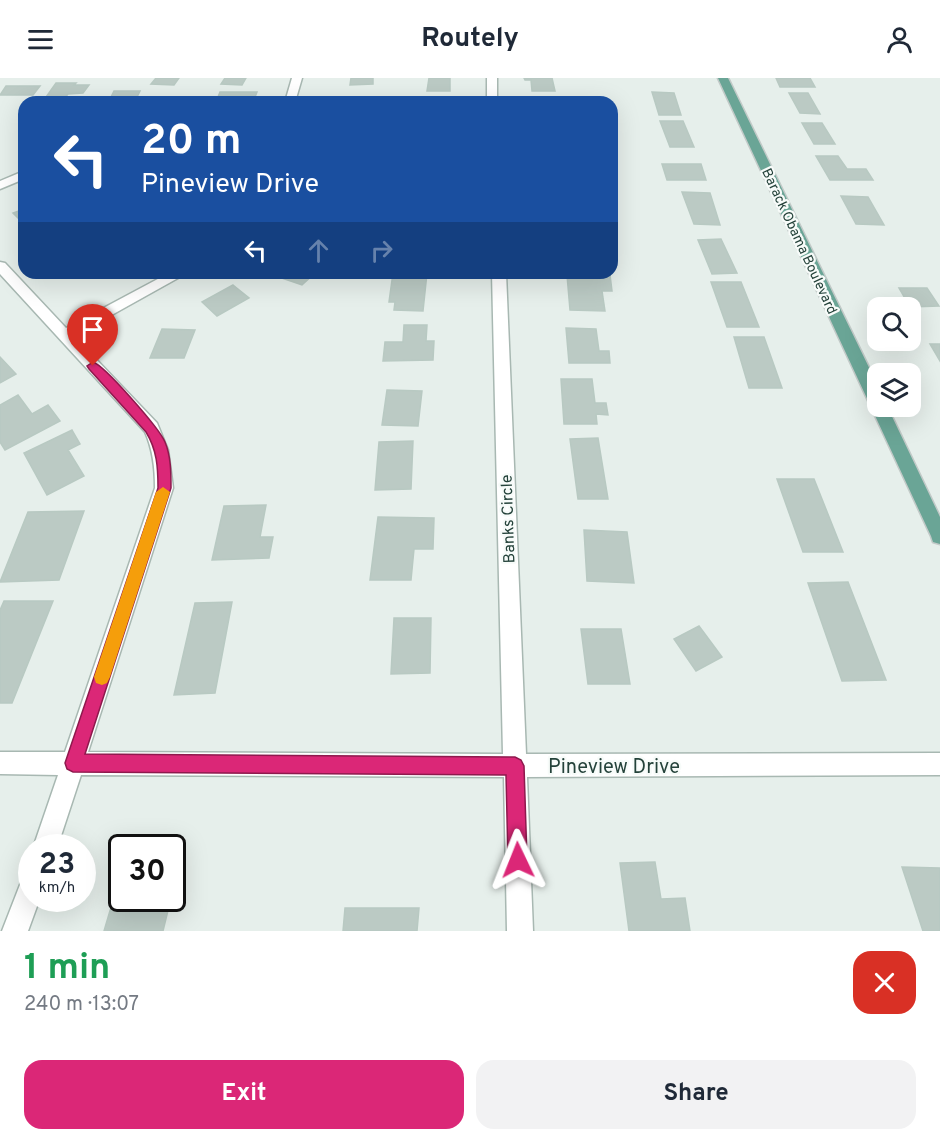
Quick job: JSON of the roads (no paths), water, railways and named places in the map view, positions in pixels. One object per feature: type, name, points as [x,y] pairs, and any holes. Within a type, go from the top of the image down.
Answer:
[{"type":"main road","name":"Barack Obama Boulevard","points":[[723,78],[867,382]]},
{"type":"main road","name":"Barack Obama Boulevard","points":[[884,417],[940,536]]},
{"type":"street","points":[[292,96],[297,78]]},
{"type":"street","points":[[492,78],[492,96]]},
{"type":"street","points":[[0,185],[18,178]]},
{"type":"street","points":[[0,266],[150,428],[159,443],[164,464],[164,488],[50,834]]},
{"type":"street","points":[[64,335],[169,279]]},
{"type":"street","name":"Banks Circle","points":[[499,279],[520,931]]},
{"type":"street","name":"Pineview Drive","points":[[0,763],[515,766],[940,764]]},
{"type":"street","points":[[15,931],[22,912]]}]
